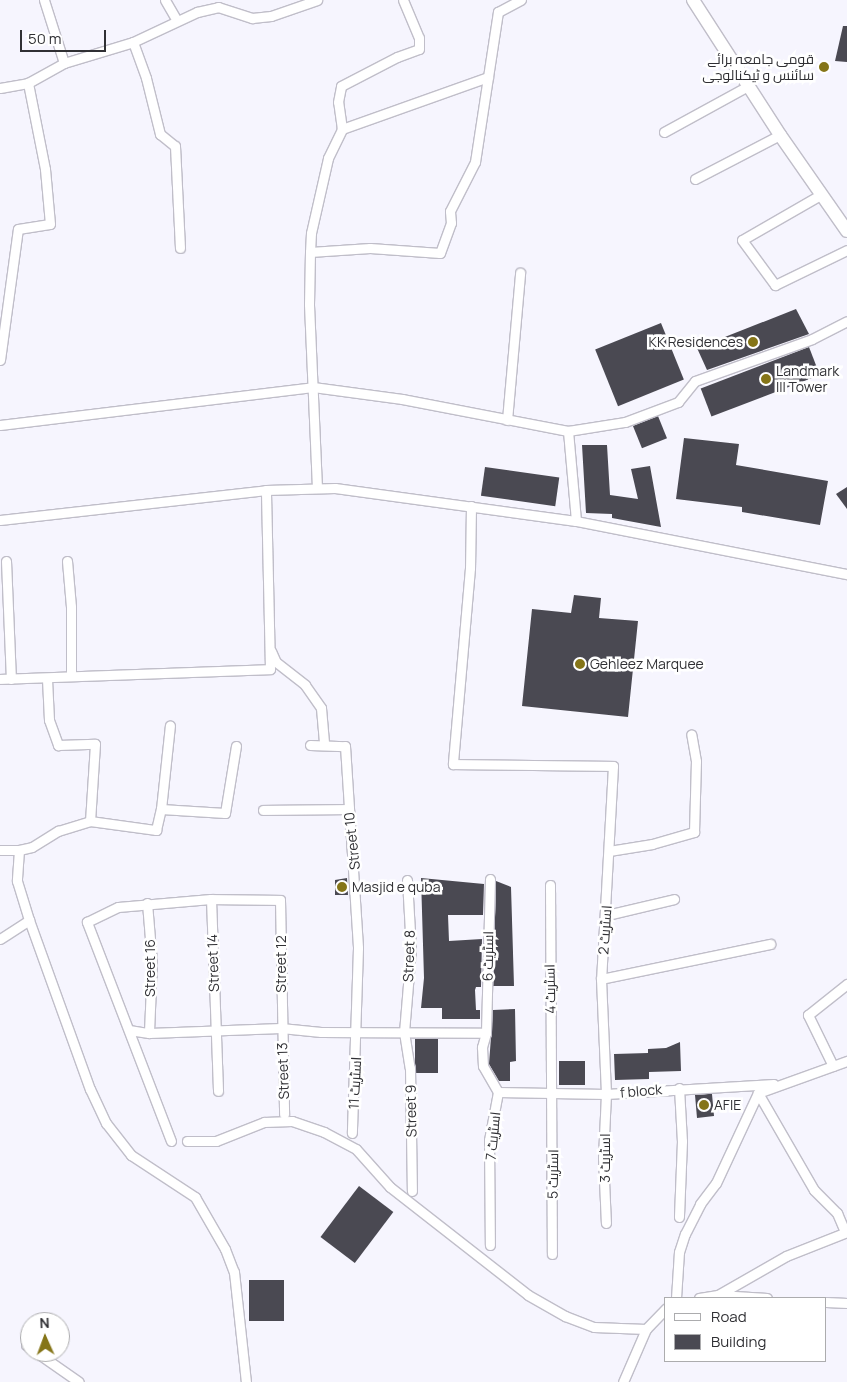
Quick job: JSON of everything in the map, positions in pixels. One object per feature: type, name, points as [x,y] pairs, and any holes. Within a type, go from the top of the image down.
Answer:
[{"type":"main road","points":[[693,0],[780,135],[847,231]]},
{"type":"street","points":[[44,0],[64,63]]},
{"type":"street","points":[[165,0],[176,20]]},
{"type":"street","points":[[0,88],[28,83],[64,63],[133,42],[176,20],[218,7],[252,18],[271,16],[317,0]]},
{"type":"street","points":[[317,488],[312,388],[311,233],[328,158],[342,129],[338,102],[341,86],[397,57],[419,49],[419,38],[403,0]]},
{"type":"street","points":[[310,252],[370,248],[440,253],[451,223],[450,211],[475,162],[498,12],[520,0]]},
{"type":"street","points":[[133,42],[146,78],[160,134],[175,146],[180,248]]},
{"type":"street","points":[[342,129],[488,77]]},
{"type":"street","points":[[0,360],[18,229],[50,224],[45,169],[28,83]]},
{"type":"street","points":[[664,132],[748,86]]},
{"type":"street","points":[[695,179],[780,135]]},
{"type":"street","points":[[822,194],[742,240],[775,284],[847,250]]},
{"type":"street","points":[[507,420],[520,273]]},
{"type":"street","points":[[0,425],[312,388],[402,399],[568,431],[624,422],[678,402],[695,381],[812,339],[847,321]]},
{"type":"street","points":[[568,431],[576,521]]},
{"type":"street","points":[[0,520],[266,490],[335,488],[576,521],[847,574]]},
{"type":"street","points":[[0,679],[47,679],[71,675],[266,672],[270,669],[266,490]]},
{"type":"street","name":"اسٹریٹ 2","points":[[471,506],[470,568],[453,764],[613,766],[607,915],[601,979],[606,1094]]},
{"type":"street","points":[[6,561],[11,679]]},
{"type":"street","points":[[67,561],[71,607],[71,675]]},
{"type":"street","points":[[269,645],[276,662],[305,685],[322,708],[324,745]]},
{"type":"street","points":[[47,679],[48,720],[58,745],[95,744],[90,822]]},
{"type":"street","points":[[0,850],[19,850],[32,847],[58,831],[90,822],[156,830],[161,809],[170,725]]},
{"type":"street","points":[[609,851],[652,844],[694,832],[696,761],[691,734]]},
{"type":"street","name":"Street 10","points":[[310,745],[346,746],[349,809],[356,881],[357,1032]]},
{"type":"street","points":[[161,809],[225,813],[236,746]]},
{"type":"street","points":[[264,810],[349,809]]},
{"type":"street","points":[[19,850],[17,881],[29,920],[90,1089],[106,1123],[131,1155],[195,1197],[225,1249],[234,1272],[246,1382]]},
{"type":"street","name":"اسٹریٹ 6","points":[[486,1033],[490,879]]},
{"type":"street","name":"Street 8","points":[[404,1032],[411,950],[407,880]]},
{"type":"street","name":"اسٹریٹ 4","points":[[550,884],[553,1094]]},
{"type":"street","points":[[171,1141],[87,922],[118,906],[211,899]]},
{"type":"street","name":"Street 12","points":[[211,899],[280,900],[282,1028]]},
{"type":"street","name":"Street 14","points":[[211,899],[218,1091]]},
{"type":"street","points":[[607,915],[674,899]]},
{"type":"street","name":"Street 16","points":[[148,903],[152,963],[149,1033]]},
{"type":"street","points":[[0,939],[29,920]]},
{"type":"street","points":[[601,979],[770,944]]},
{"type":"street","points":[[833,1066],[808,1016],[847,984]]},
{"type":"street","points":[[129,1030],[149,1033],[215,1028],[282,1028],[357,1032],[486,1033]]},
{"type":"street","name":"Street 13","points":[[282,1028],[284,1114]]},
{"type":"street","name":"اسٹریٹ 11","points":[[352,1133],[357,1032]]},
{"type":"street","name":"Street 9","points":[[404,1032],[410,1068],[412,1191]]},
{"type":"street","name":"اسٹریٹ 7","points":[[486,1033],[482,1047],[483,1066],[498,1092],[489,1140],[490,1245]]},
{"type":"street","points":[[676,1297],[679,1252],[685,1234],[700,1204],[716,1183],[758,1092],[847,1061]]},
{"type":"street","name":"f block","points":[[498,1092],[606,1094],[679,1088],[785,1084]]},
{"type":"street","points":[[679,1088],[682,1141],[679,1216]]},
{"type":"street","points":[[718,1295],[786,1256],[846,1232],[837,1213],[814,1190],[758,1092]]},
{"type":"street","name":"اسٹریٹ 5","points":[[552,1254],[553,1094]]},
{"type":"street","name":"اسٹریٹ 3","points":[[606,1094],[603,1158],[606,1223]]},
{"type":"street","points":[[187,1141],[216,1141],[242,1130],[273,1122],[292,1121],[324,1132],[356,1149],[390,1187],[528,1295],[564,1316],[594,1327],[646,1329]]},
{"type":"street","points":[[705,1297],[718,1295],[751,1297]]},
{"type":"street","points":[[827,1302],[847,1303]]},
{"type":"street","points":[[623,1382],[646,1329],[664,1310]]},
{"type":"street","points":[[50,1362],[78,1382]]},
{"type":"building","points":[[843,26],[847,26],[847,62],[835,61]]},
{"type":"building","name":"KK Residences","points":[[796,309],[809,334],[707,370],[697,348]]},
{"type":"building","points":[[661,323],[684,380],[618,406],[595,350]]},
{"type":"building","name":"Landmark III Tower","points":[[809,347],[820,375],[711,417],[701,389]]},
{"type":"building","points":[[658,416],[667,438],[642,448],[633,426]]},
{"type":"building","points":[[684,438],[739,444],[736,465],[828,481],[820,525],[742,512],[742,507],[676,499]]},
{"type":"building","points":[[582,445],[607,445],[610,495],[638,499],[631,469],[650,466],[661,527],[612,518],[612,514],[586,513]]},
{"type":"building","points":[[485,467],[559,477],[555,506],[481,496]]},
{"type":"building","points":[[847,487],[847,509],[836,494]]},
{"type":"building","name":"Gehleez Marquee","points":[[574,595],[601,598],[599,618],[638,621],[628,717],[522,706],[532,609],[571,613]]},
{"type":"building","name":"Masjid e quba","points":[[347,878],[348,895],[335,895],[335,880]]},
{"type":"building","points":[[421,878],[484,884],[483,915],[448,915],[449,941],[482,939],[481,987],[476,987],[475,990],[476,1010],[480,1010],[480,1019],[442,1019],[442,1008],[421,1008],[424,978]]},
{"type":"building","points":[[496,881],[511,887],[514,986],[493,986]]},
{"type":"building","points":[[515,1009],[516,1061],[510,1062],[510,1081],[499,1081],[489,1064],[493,1010]]},
{"type":"building","points":[[415,1039],[438,1039],[438,1073],[415,1073]]},
{"type":"building","points":[[680,1042],[681,1071],[649,1072],[649,1079],[615,1080],[614,1054],[648,1053],[648,1049],[666,1048]]},
{"type":"building","points":[[559,1061],[585,1061],[585,1085],[559,1085]]},
{"type":"building","name":"AFIE","points":[[712,1094],[714,1116],[697,1118],[695,1095]]},
{"type":"building","points":[[359,1186],[393,1212],[355,1263],[320,1237]]},
{"type":"building","points":[[249,1280],[284,1280],[284,1321],[249,1321]]},
{"type":"place","name":"قومی جامعہ برائے سائنس و ٹیکنالوجی","points":[[824,67]]},
{"type":"place","name":"KK Residences","points":[[753,342]]},
{"type":"place","name":"Landmark III Tower","points":[[766,379]]},
{"type":"place","name":"Gehleez Marquee","points":[[580,664]]},
{"type":"place","name":"Masjid e quba","points":[[342,887]]},
{"type":"place","name":"AFIE","points":[[704,1105]]}]
